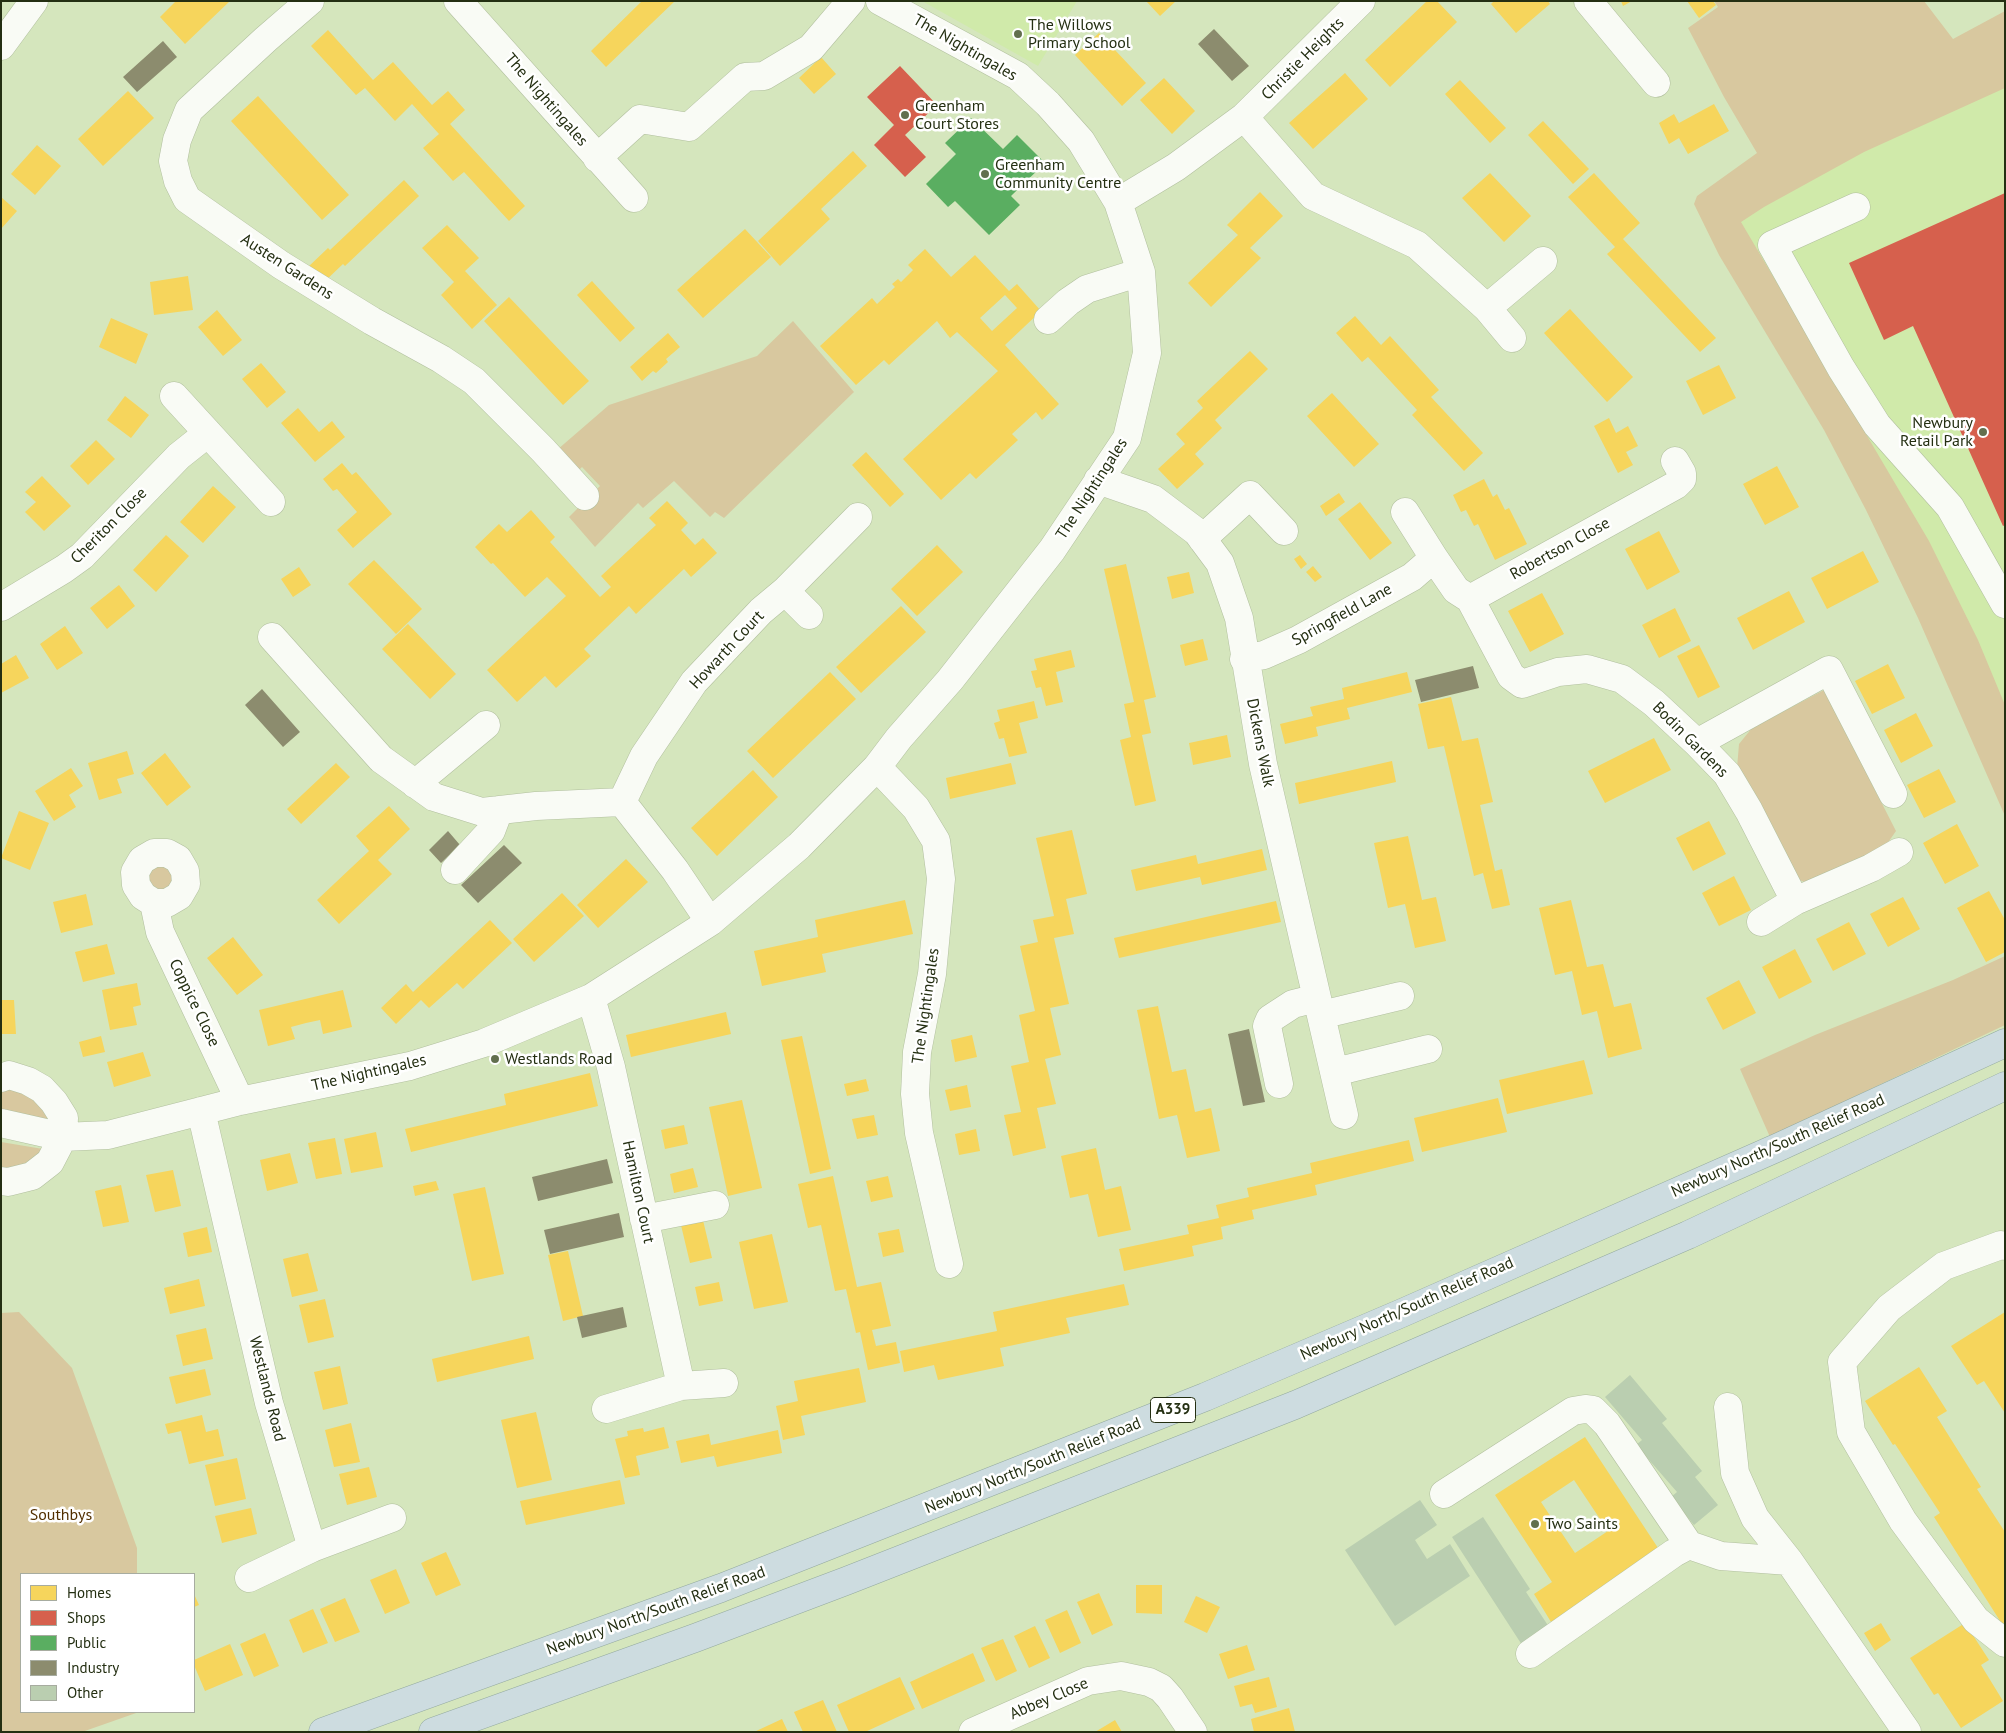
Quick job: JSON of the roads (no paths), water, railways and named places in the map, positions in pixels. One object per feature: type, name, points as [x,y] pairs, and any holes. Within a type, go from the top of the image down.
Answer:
[{"type":"highway","name":"Newbury North/South Relief Road","points":[[323,1732],[740,1581],[1205,1397],[1402,1313],[1781,1146],[2005,1043]]},
{"type":"highway","name":"A339","points":[[433,1732],[802,1598],[1295,1405],[1688,1235],[2005,1086]]},
{"type":"street","points":[[1,46],[34,1]]},
{"type":"street","name":"Austen Gardens","points":[[310,1],[189,110],[177,140],[173,161],[178,181],[187,199],[298,275],[372,321],[441,359],[474,381],[543,450],[585,496]]},
{"type":"street","name":"The Nightingales","points":[[458,1],[634,198]]},
{"type":"street","points":[[597,158],[640,119],[689,127],[745,77],[764,76],[811,48],[851,1]]},
{"type":"street","name":"The Nightingales","points":[[1,1123],[63,1137],[108,1135],[240,1101],[410,1066],[484,1043],[591,998],[710,922],[799,846],[876,767],[950,680],[1052,550],[1127,438],[1147,354],[1141,272],[1118,202],[1081,141],[1048,104],[1018,76],[880,1]]},
{"type":"street","name":"Christie Heights","points":[[1118,202],[1176,167],[1244,117],[1361,1]]},
{"type":"street","points":[[1588,1],[1656,83]]},
{"type":"street","points":[[1244,117],[1314,196],[1417,245],[1487,308],[1512,338]]},
{"type":"street","points":[[1856,208],[1772,245],[1841,368],[1877,425],[1950,507],[2005,604]]},
{"type":"street","points":[[1487,308],[1543,261]]},
{"type":"street","points":[[1048,320],[1073,298],[1087,289],[1141,272]]},
{"type":"street","points":[[174,396],[271,502]]},
{"type":"street","name":"Cheriton Close","points":[[1,607],[64,570],[82,556],[179,456],[208,433]]},
{"type":"street","name":"Robertson Close","points":[[1470,600],[1651,500],[1676,484],[1682,479],[1682,473],[1675,461]]},
{"type":"street","name":"Dickens Walk","points":[[1098,480],[1154,498],[1198,532],[1220,563],[1239,618],[1244,660],[1263,764],[1344,1115]]},
{"type":"street","points":[[1202,539],[1250,495],[1284,531]]},
{"type":"street","points":[[1405,512],[1456,590],[1470,600]]},
{"type":"street","name":"Howarth Court","points":[[622,802],[644,756],[694,682],[761,611],[785,591],[858,517]]},
{"type":"street","name":"Springfield Lane","points":[[1244,660],[1264,655],[1298,640],[1412,577],[1434,558]]},
{"type":"street","points":[[785,591],[809,615]]},
{"type":"street","name":"Bodin Gardens","points":[[1470,600],[1511,676],[1522,684],[1558,672],[1587,669],[1622,679],[1654,703],[1697,742],[1727,774],[1749,811],[1795,902]]},
{"type":"street","points":[[272,637],[381,759],[434,797],[482,812],[536,806],[622,802],[675,870],[710,922]]},
{"type":"street","points":[[1697,742],[1829,670],[1893,794]]},
{"type":"street","points":[[415,784],[486,725]]},
{"type":"street","name":"The Nightingales","points":[[876,767],[916,808],[936,841],[941,879],[932,974],[917,1052],[915,1094],[919,1133],[950,1264]]},
{"type":"street","points":[[455,870],[491,831],[499,810]]},
{"type":"street","points":[[1760,922],[1795,902],[1871,868],[1899,852]]},
{"type":"street","name":"Coppice Close","points":[[154,903],[160,932],[240,1101]]},
{"type":"street","points":[[1279,1084],[1267,1026],[1270,1019],[1293,1004],[1319,1006],[1400,996]]},
{"type":"street","name":"Hamilton Court","points":[[591,998],[611,1067],[681,1386]]},
{"type":"street","points":[[1335,1072],[1428,1049]]},
{"type":"street","points":[[1,1078],[9,1076],[28,1081],[42,1089],[54,1102],[64,1118],[63,1137],[50,1162],[32,1176],[8,1182],[1,1180]]},
{"type":"street","name":"Westlands Road","points":[[201,1111],[270,1403],[312,1548]]},
{"type":"street","points":[[644,1219],[715,1206]]},
{"type":"street","points":[[2005,1246],[2001,1245],[1944,1266],[1889,1308],[1842,1362],[1851,1432],[1903,1520],[1953,1589],[1976,1620],[2005,1642]]},
{"type":"street","points":[[606,1409],[681,1386],[724,1383]]},
{"type":"street","points":[[1728,1406],[1735,1473],[1755,1518],[1789,1561],[1907,1732]]},
{"type":"street","points":[[1444,1494],[1573,1411],[1593,1410],[1607,1424],[1689,1545],[1721,1556],[1789,1561]]},
{"type":"street","points":[[249,1578],[312,1548],[392,1518]]},
{"type":"street","points":[[1530,1654],[1674,1553],[1689,1545]]},
{"type":"street","name":"Abbey Close","points":[[973,1732],[1088,1681],[1121,1676],[1136,1678],[1161,1688],[1193,1732]]},
{"type":"place","name":"The Willows Primary School","points":[[1018,34]]},
{"type":"place","name":"Greenham Court Stores","points":[[905,115]]},
{"type":"place","name":"Greenham Community Centre","points":[[985,174]]},
{"type":"place","name":"Newbury Retail Park","points":[[1983,432]]},
{"type":"place","name":"Westlands Road","points":[[495,1059]]},
{"type":"place","name":"Two Saints","points":[[1535,1524]]},
{"type":"park label","name":"Southbys","points":[[61,1515]]}]
